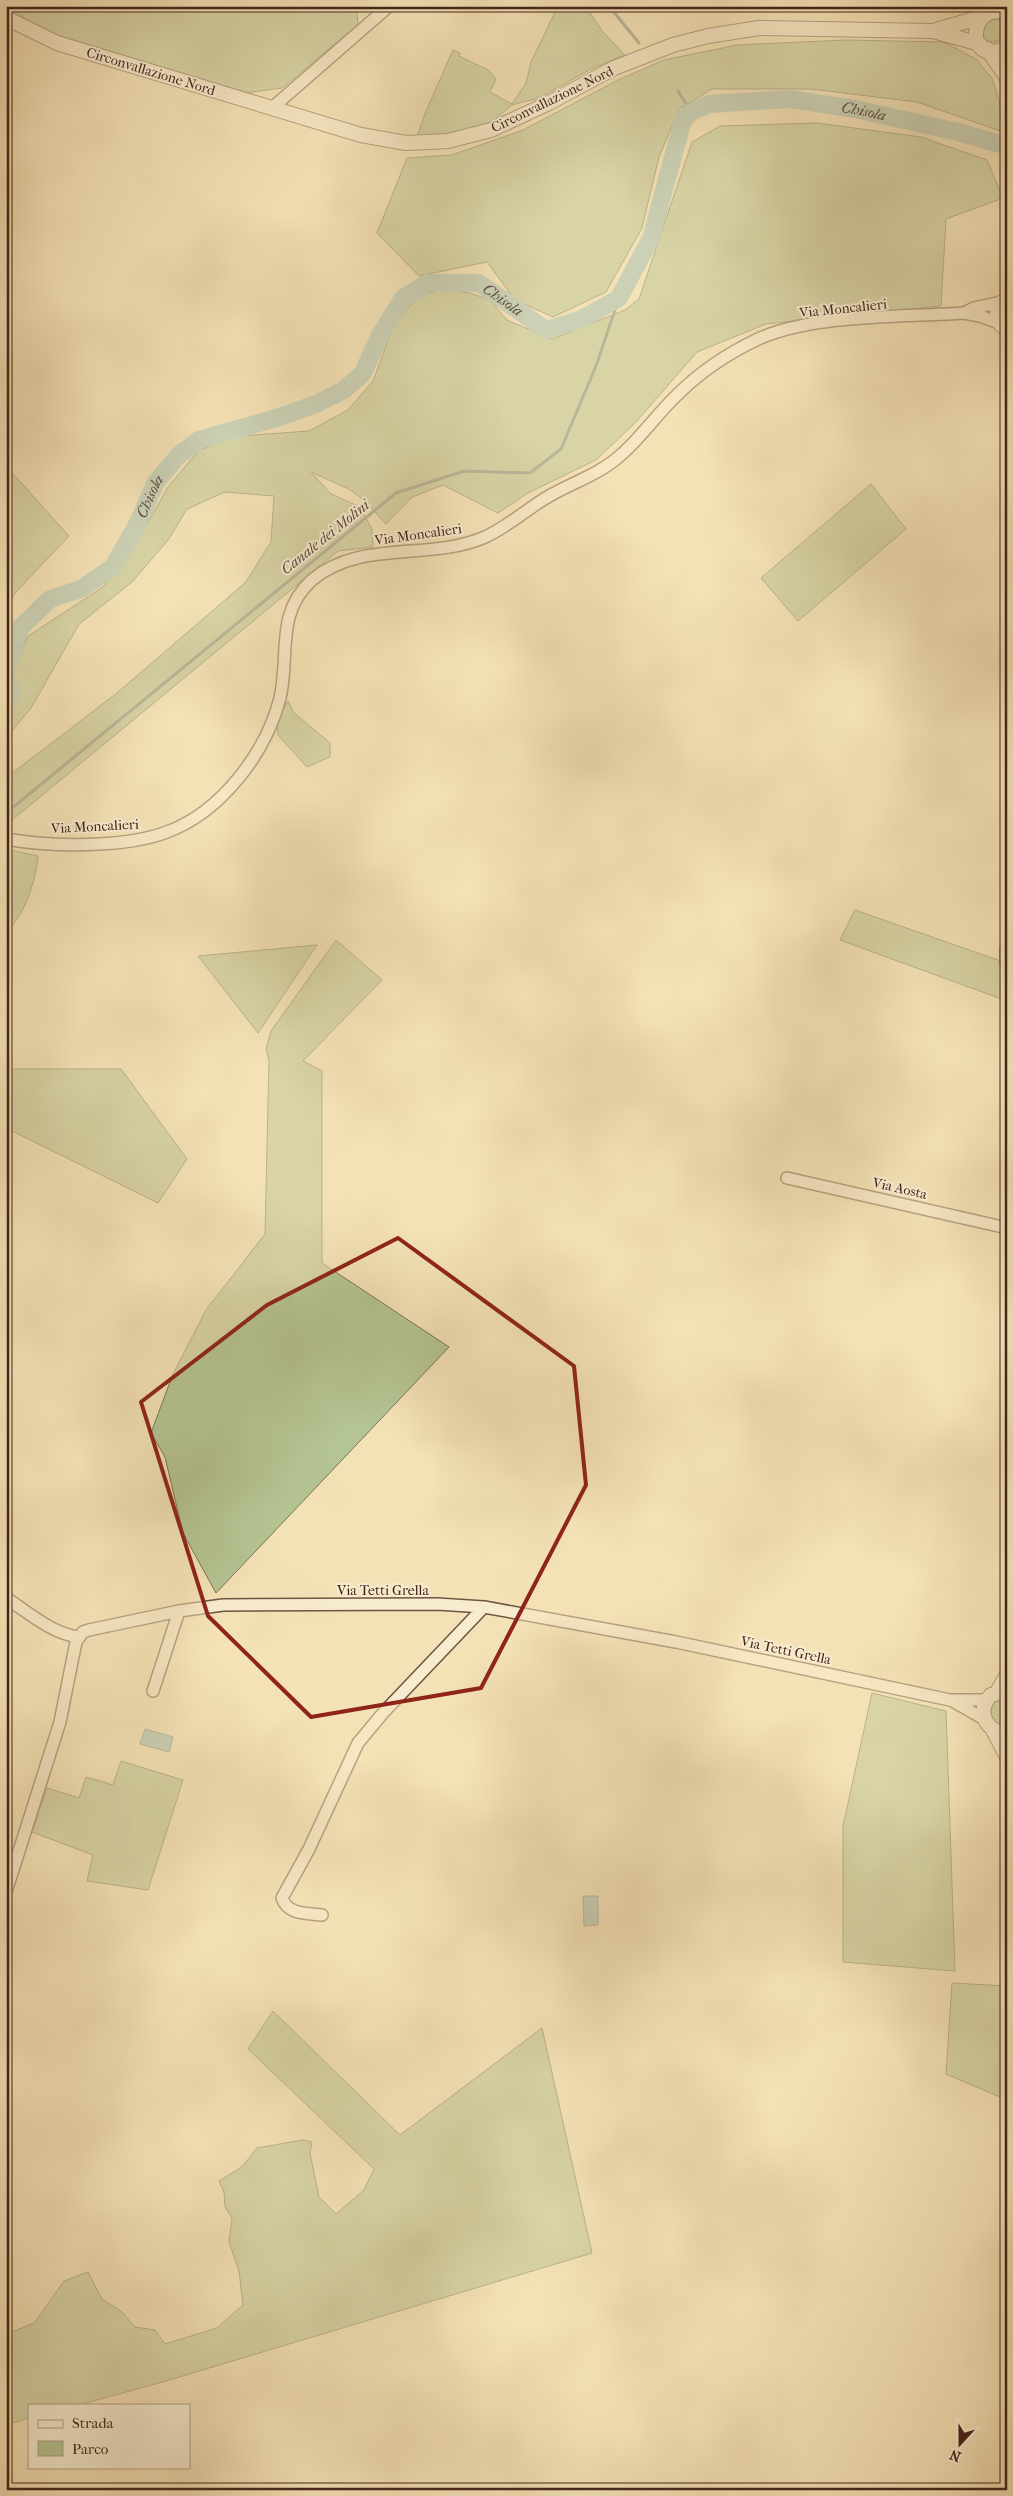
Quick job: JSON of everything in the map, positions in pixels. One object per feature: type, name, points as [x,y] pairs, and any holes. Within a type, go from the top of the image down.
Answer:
[{"type":"street","points":[[272,108],[389,6]]},
{"type":"street","points":[[933,31],[984,12],[997,9],[1007,13]]},
{"type":"street","points":[[984,12],[974,32],[1007,78]]},
{"type":"street","name":"Circonvallazione Nord","points":[[6,18],[57,43],[272,108],[370,136],[406,143],[448,141],[491,130],[549,103],[614,68],[673,45],[708,36],[759,28],[933,31]]},
{"type":"street","points":[[933,31],[983,47],[999,50],[1007,47]]},
{"type":"street","points":[[1004,300],[996,313],[1004,328]]},
{"type":"street","name":"Via Moncalieri","points":[[6,839],[50,844],[137,841],[169,832],[195,818],[238,779],[254,758],[269,729],[279,700],[285,670],[287,619],[296,598],[312,581],[328,569],[356,559],[388,552],[463,545],[488,536],[554,493],[604,469],[624,452],[678,394],[714,364],[758,340],[792,328],[843,320],[964,313],[974,308],[1004,300]]},
{"type":"street","name":"Via Moncalieri","points":[[964,313],[1004,328]]},
{"type":"street","points":[[1007,949],[1007,960]]},
{"type":"street","name":"Via Aosta","points":[[787,1178],[1007,1228]]},
{"type":"street","points":[[6,1598],[67,1636],[79,1637],[73,1650],[60,1722],[6,1892]]},
{"type":"street","name":"Via Tetti Grella","points":[[79,1637],[89,1630],[179,1611],[236,1605],[437,1604],[484,1607],[676,1642],[950,1700],[995,1727]]},
{"type":"street","points":[[322,1915],[292,1911],[285,1906],[282,1898],[309,1849],[358,1743],[383,1713],[484,1607]]},
{"type":"street","points":[[153,1691],[179,1611]]},
{"type":"street","points":[[1007,1675],[997,1694],[983,1713],[995,1727],[1007,1757]]},
{"type":"street","name":"Via Tetti Grella","points":[[950,1700],[997,1694]]},
{"type":"highlighted area","points":[[398,1238],[574,1366],[586,1485],[481,1688],[311,1717],[208,1616],[141,1402],[267,1305]]},
{"type":"green space","points":[[6,6],[356,6],[358,25],[282,88],[245,93],[44,31]]},
{"type":"green space","points":[[558,6],[585,6],[603,32],[625,55],[591,69],[539,98],[512,105],[489,124],[448,135],[417,137],[426,111],[453,50],[460,53],[459,56],[488,70],[496,79],[490,92],[512,104],[526,83],[531,62]]},
{"type":"green space","points":[[993,18],[998,19],[1004,25],[1004,35],[998,41],[993,42],[988,41],[982,35],[981,30],[982,25],[988,19]]},
{"type":"green space","points":[[846,40],[944,42],[976,59],[992,78],[999,100],[1003,132],[917,102],[811,89],[712,89],[679,109],[659,157],[642,228],[606,292],[553,317],[515,300],[487,262],[419,276],[377,233],[407,158],[452,155],[523,130],[618,80],[664,60],[737,45]]},
{"type":"green space","points":[[817,123],[921,137],[987,160],[1003,198],[946,219],[941,306],[766,324],[697,352],[636,422],[596,460],[528,493],[498,513],[443,485],[412,497],[386,524],[364,500],[349,489],[311,472],[331,494],[360,507],[372,529],[373,547],[338,551],[6,825],[6,778],[117,693],[246,582],[271,542],[274,496],[225,492],[187,509],[168,540],[132,582],[79,624],[31,708],[6,738],[6,714],[17,693],[12,674],[28,636],[103,587],[137,542],[168,487],[199,450],[239,436],[309,431],[348,410],[373,381],[392,329],[419,294],[447,290],[470,293],[490,300],[507,320],[552,339],[625,310],[639,299],[692,142],[720,126]]},
{"type":"green space","points":[[6,466],[69,536],[14,594],[6,612]]},
{"type":"green space","points":[[871,484],[906,529],[798,621],[761,578]]},
{"type":"green space","points":[[288,701],[294,713],[330,743],[330,757],[307,767],[278,735],[277,720]]},
{"type":"green space","points":[[6,849],[38,856],[32,886],[24,907],[6,931]]},
{"type":"green space","points":[[855,910],[998,960],[1007,981],[1007,1001],[840,940]]},
{"type":"green space","points":[[336,940],[382,980],[303,1061],[322,1071],[322,1263],[449,1347],[216,1593],[183,1533],[165,1457],[151,1433],[173,1374],[206,1310],[265,1234],[269,1060],[266,1049],[271,1031]]},
{"type":"green space","points":[[317,945],[258,1033],[198,956]]},
{"type":"green space","points":[[6,1069],[121,1069],[187,1159],[158,1203],[6,1128]]},
{"type":"green space","points":[[872,1693],[946,1711],[955,1971],[843,1962],[843,1826]]},
{"type":"green space","points":[[1007,1698],[1007,1726],[996,1724],[991,1715],[991,1707],[995,1701]]},
{"type":"green space","points":[[121,1761],[183,1780],[148,1890],[87,1881],[93,1855],[32,1832],[47,1788],[79,1798],[86,1777],[113,1785]]},
{"type":"green space","points":[[952,1983],[1007,1986],[1007,2100],[946,2074]]},
{"type":"green space","points":[[273,2011],[400,2135],[542,2028],[592,2253],[166,2381],[83,2404],[28,2404],[28,2418],[6,2425],[6,2330],[12,2332],[34,2323],[64,2281],[88,2272],[102,2299],[122,2312],[135,2327],[155,2330],[165,2344],[217,2328],[243,2305],[239,2271],[229,2242],[232,2218],[225,2207],[224,2192],[219,2181],[242,2167],[257,2148],[303,2140],[312,2142],[310,2153],[319,2197],[336,2214],[364,2190],[374,2169],[248,2049]]},
{"type":"water","points":[[145,1729],[173,1737],[169,1752],[140,1744]]},
{"type":"water","points":[[583,1896],[598,1896],[598,1925],[584,1926]]},
{"type":"waterway","points":[[609,6],[639,43]]},
{"type":"waterway","points":[[678,91],[691,112]]},
{"type":"waterway","name":"Chisola","points":[[6,672],[20,628],[50,599],[81,589],[113,567],[139,521],[156,482],[179,455],[199,440],[280,417],[316,404],[344,390],[363,373],[379,337],[403,298],[428,283],[479,283],[546,330],[582,319],[619,298],[651,238],[683,120],[691,112],[709,104],[790,99],[855,109],[958,132],[1007,146]]},
{"type":"waterway","name":"Canale dei Molini","points":[[6,813],[396,493],[464,471],[530,473],[561,449],[596,366],[619,298]]},
{"type":"waterway","name":"Chisola","points":[[6,678],[12,693],[6,702]]}]
